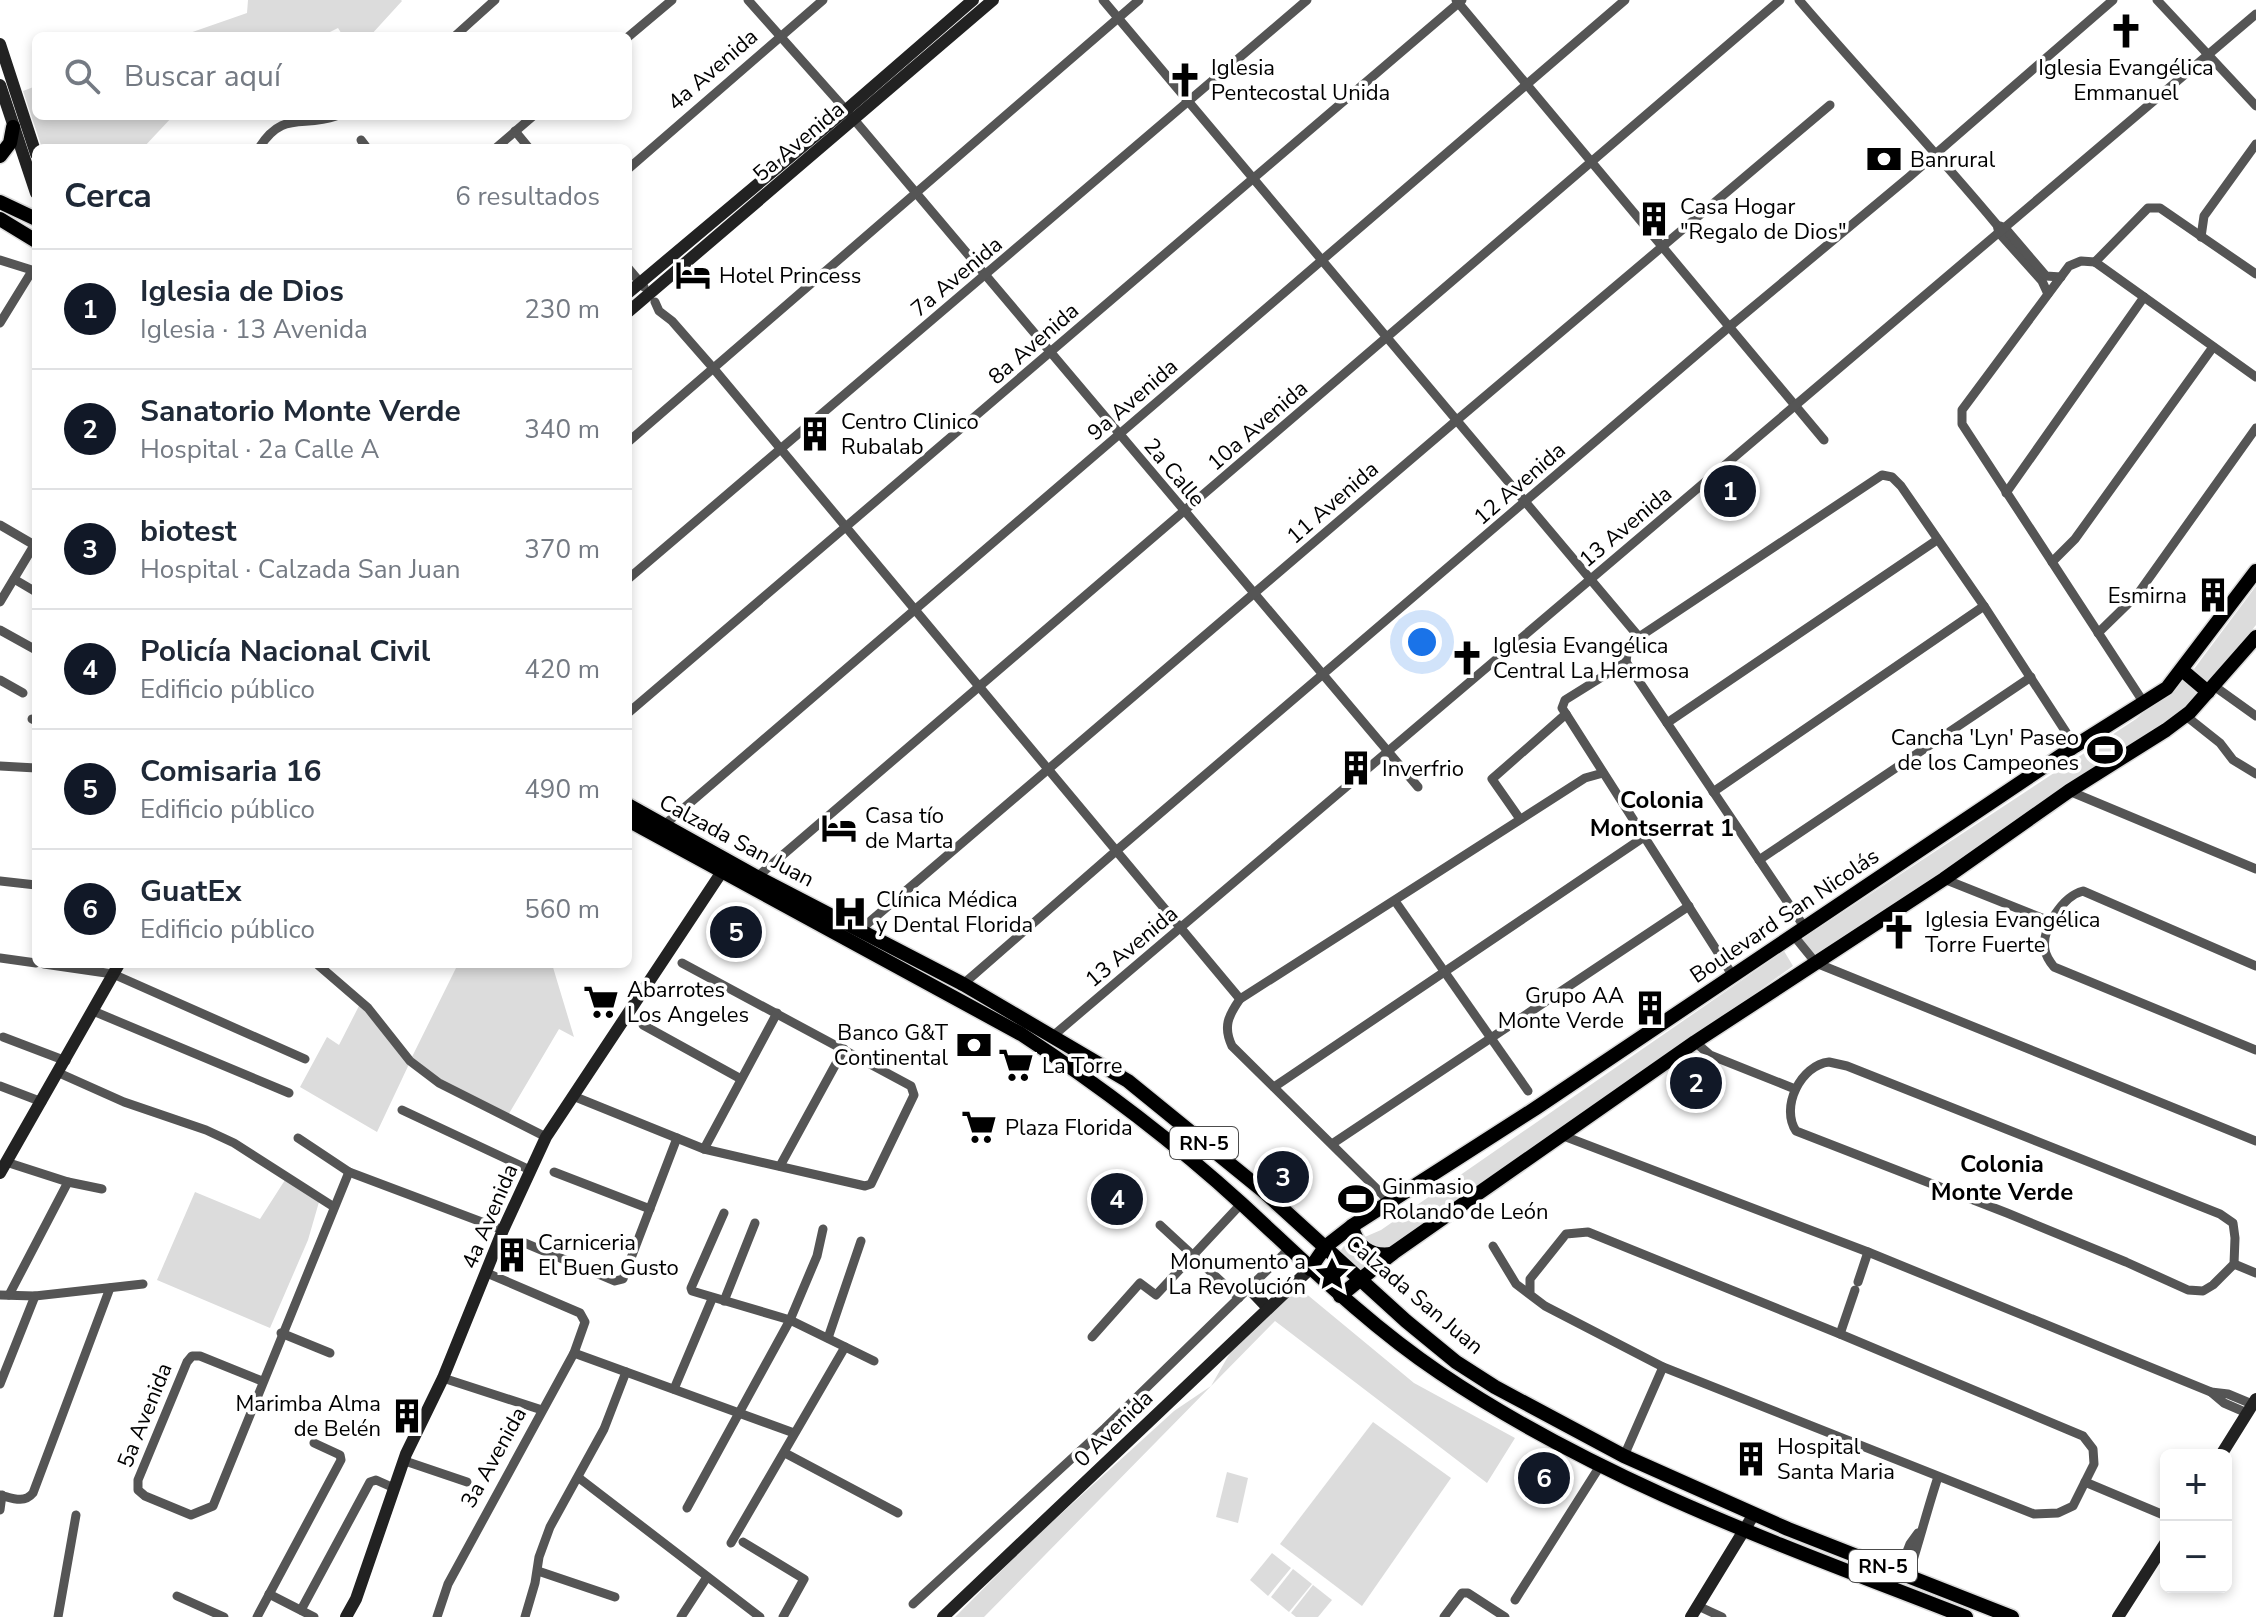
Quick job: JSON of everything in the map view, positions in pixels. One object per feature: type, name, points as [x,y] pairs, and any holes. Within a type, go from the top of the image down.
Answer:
[{"type":"main road","points":[[0,156],[10,143],[13,127]]},
{"type":"main road","points":[[0,202],[32,217]]},
{"type":"main road","points":[[0,219],[32,239]]},
{"type":"main road","name":"Boulevard San Nicolás","points":[[1310,1269],[1325,1247],[1352,1226],[2167,688],[2256,571]]},
{"type":"main road","points":[[1340,1296],[1393,1253],[1695,1042],[2186,716],[2256,637]]},
{"type":"main road","points":[[2182,670],[2211,689]]},
{"type":"main road","name":"Calzada San Juan","points":[[632,807],[725,866],[1021,1034],[1129,1109],[1241,1204],[1340,1296],[1440,1373],[1600,1466],[1745,1530],[1966,1617]]},
{"type":"main road","name":"Calzada San Juan","points":[[632,822],[725,866]]},
{"type":"main road","name":"Calzada San Juan","points":[[755,883],[782,889],[963,984],[1128,1081],[1262,1190],[1358,1280],[1456,1362],[1495,1387],[1624,1456],[1754,1514],[2012,1617]]},
{"type":"main road","points":[[1066,1065],[1078,1061],[1112,1080],[1128,1081]]},
{"type":"main road","points":[[1352,1226],[1361,1246],[1371,1253],[1393,1253]]},
{"type":"street","points":[[459,32],[495,0]]},
{"type":"street","points":[[632,34],[672,0]]},
{"type":"street","name":"2a Calle","points":[[748,0],[850,115],[1418,787]]},
{"type":"street","name":"4a Avenida","points":[[632,166],[823,0]]},
{"type":"street","name":"5a Avenida","points":[[632,310],[652,298],[973,0]]},
{"type":"street","name":"5a Avenida","points":[[632,290],[993,0]]},
{"type":"street","points":[[1103,0],[1639,637]]},
{"type":"street","points":[[632,439],[1139,0]]},
{"type":"street","name":"7a Avenida","points":[[632,576],[1307,0]]},
{"type":"street","name":"9a Avenida","points":[[663,826],[1625,0]]},
{"type":"street","name":"10a Avenida","points":[[755,883],[979,686],[1780,0]]},
{"type":"street","points":[[1799,0],[1862,74],[1937,153],[2042,281],[2048,294]]},
{"type":"street","name":"12 Avenida","points":[[955,998],[963,984],[1116,851],[2113,0]]},
{"type":"street","points":[[2157,0],[2256,106]]},
{"type":"street","points":[[1459,1],[1824,440]]},
{"type":"street","name":"8a Avenida","points":[[632,710],[1459,1]]},
{"type":"street","name":"13 Avenida","points":[[1054,1035],[2256,14]]},
{"type":"street","points":[[0,44],[33,144]]},
{"type":"street","points":[[0,85],[32,182]]},
{"type":"street","name":"11 Avenida","points":[[860,930],[1830,105]]},
{"type":"street","points":[[262,144],[280,125],[311,120]]},
{"type":"street","points":[[500,144],[528,120]]},
{"type":"street","points":[[515,131],[526,144]]},
{"type":"street","points":[[2201,237],[2204,216],[2256,144]]},
{"type":"street","points":[[2095,262],[2148,208],[2154,207],[2160,208],[2256,274]]},
{"type":"street","points":[[2000,229],[2046,276],[2061,277]]},
{"type":"street","points":[[0,260],[32,270]]},
{"type":"street","points":[[2144,703],[1962,424],[1962,410],[2075,262],[2095,262],[2256,377]]},
{"type":"street","points":[[632,273],[659,311],[672,321],[714,369],[1240,999]]},
{"type":"street","points":[[0,323],[32,274]]},
{"type":"street","points":[[2006,493],[2144,297]]},
{"type":"street","points":[[2052,562],[2075,539],[2213,347]]},
{"type":"street","points":[[2098,633],[2137,595],[2256,428]]},
{"type":"street","points":[[2075,746],[1984,606],[1892,477],[1882,475],[1639,637],[1627,654],[1626,662],[1759,860],[1816,963],[2256,1141]]},
{"type":"street","points":[[0,525],[32,542]]},
{"type":"street","points":[[1667,723],[1937,540]]},
{"type":"street","points":[[0,602],[32,549]]},
{"type":"street","points":[[14,579],[32,590]]},
{"type":"street","points":[[1713,792],[1984,606]]},
{"type":"street","points":[[0,630],[32,648]]},
{"type":"street","points":[[1626,662],[1565,700],[1562,708],[1733,976]]},
{"type":"street","points":[[1759,860],[2031,677]]},
{"type":"street","points":[[0,680],[23,693]]},
{"type":"street","points":[[2211,689],[2256,716]]},
{"type":"street","points":[[1520,819],[1492,779],[1566,714]]},
{"type":"street","points":[[2186,716],[2220,743],[2233,760],[2256,774]]},
{"type":"street","points":[[0,766],[32,768]]},
{"type":"street","points":[[1390,1202],[1232,1046],[1226,1025],[1240,999],[1585,778],[1603,773]]},
{"type":"street","points":[[2069,791],[2256,869]]},
{"type":"street","points":[[1274,1087],[1644,837]]},
{"type":"street","name":"4a Avenida","points":[[346,1617],[356,1599],[405,1461],[546,1137],[725,866]]},
{"type":"street","points":[[1944,879],[2052,922]]},
{"type":"street","points":[[0,881],[32,885]]},
{"type":"street","points":[[2256,966],[2088,892],[2077,892],[2067,900],[2052,922],[2044,948],[2054,967],[2256,1050]]},
{"type":"street","points":[[1395,901],[1528,1091]]},
{"type":"street","points":[[1332,1144],[1689,906]]},
{"type":"street","points":[[0,958],[32,962]]},
{"type":"street","points":[[573,1096],[704,1149],[867,1186],[871,1184],[914,1090],[911,1086],[682,963]]},
{"type":"street","points":[[322,968],[368,1008],[410,1061],[429,1075],[546,1137]]},
{"type":"street","points":[[102,1189],[3,1168],[116,969],[305,1059]]},
{"type":"street","points":[[93,1011],[289,1093]]},
{"type":"street","points":[[704,1149],[777,1013]]},
{"type":"street","points":[[643,1025],[741,1079]]},
{"type":"street","points":[[3,1037],[124,1102],[206,1130],[234,1143],[334,1207]]},
{"type":"street","points":[[1695,1042],[1710,1055],[1795,1089]]},
{"type":"street","points":[[780,1166],[844,1049]]},
{"type":"street","points":[[1822,1063],[1847,1066],[2220,1214],[2233,1223],[2234,1264],[2203,1291],[2188,1290],[1996,1209],[1796,1131],[1788,1113],[1795,1089],[1815,1066],[1822,1063]]},
{"type":"street","points":[[0,1086],[42,1102]]},
{"type":"street","points":[[402,1110],[530,1170]]},
{"type":"street","points":[[1561,1135],[1868,1252],[2211,1392],[2228,1394],[2252,1405],[2225,1449]]},
{"type":"street","points":[[298,1138],[349,1172],[503,1230]]},
{"type":"street","points":[[520,1241],[619,1281],[623,1279],[677,1138]]},
{"type":"street","points":[[262,1381],[349,1172]]},
{"type":"street","points":[[554,1172],[650,1209]]},
{"type":"street","points":[[68,1182],[5,1295],[35,1296],[143,1284]]},
{"type":"street","points":[[1092,1337],[1140,1283],[1156,1295],[1241,1204]]},
{"type":"street","points":[[724,1213],[692,1291],[790,1320],[874,1361]]},
{"type":"street","points":[[724,1301],[755,1223]]},
{"type":"street","points":[[1160,1225],[1192,1257],[1268,1308]]},
{"type":"street","points":[[687,1508],[790,1320],[817,1256],[823,1229]]},
{"type":"street","points":[[1493,1246],[1516,1284],[1545,1306],[1663,1367],[2034,1514],[2058,1513],[2073,1506],[2094,1464],[2093,1449],[2083,1436],[1588,1232],[1566,1234],[1530,1279],[1530,1293]]},
{"type":"street","points":[[828,1338],[861,1241]]},
{"type":"street","points":[[913,1604],[1105,1428],[1289,1249]]},
{"type":"street","points":[[1840,1334],[1868,1252]]},
{"type":"street","points":[[2234,1264],[2256,1273]]},
{"type":"street","name":"0 Avenida","points":[[943,1617],[1310,1269]]},
{"type":"street","name":"3a Avenida","points":[[437,1617],[448,1584],[574,1353],[585,1317],[487,1273]]},
{"type":"street","points":[[0,1510],[1,1495],[23,1501],[33,1493],[110,1288]]},
{"type":"street","points":[[0,1384],[35,1296]]},
{"type":"street","points":[[674,1389],[712,1299]]},
{"type":"street","points":[[281,1333],[330,1353]]},
{"type":"street","points":[[731,1543],[845,1347]]},
{"type":"street","points":[[574,1353],[794,1433]]},
{"type":"street","name":"5a Avenida","points":[[192,1356],[200,1356],[262,1381],[213,1506],[191,1515],[145,1496],[138,1490],[138,1480],[192,1356]]},
{"type":"street","points":[[1624,1456],[1663,1367]]},
{"type":"street","points":[[525,1617],[539,1557],[550,1527],[604,1429],[626,1372]]},
{"type":"street","points":[[443,1378],[542,1410]]},
{"type":"street","points":[[257,1617],[341,1460],[340,1455],[314,1443]]},
{"type":"street","points":[[785,1453],[898,1513]]},
{"type":"street","points":[[405,1461],[467,1482]]},
{"type":"street","points":[[1515,1600],[1600,1466]]},
{"type":"street","points":[[1904,1574],[1918,1547],[1920,1530],[1938,1477]]},
{"type":"street","points":[[579,1478],[755,1615]]},
{"type":"street","points":[[301,1610],[372,1480],[394,1488]]},
{"type":"street","points":[[2085,1482],[2160,1513]]},
{"type":"street","points":[[1722,1617],[1695,1612],[1754,1514]]},
{"type":"street","points":[[58,1617],[76,1515]]},
{"type":"street","points":[[743,1542],[804,1579],[783,1617]]},
{"type":"street","points":[[2118,1617],[2160,1551]]},
{"type":"street","points":[[538,1571],[615,1597]]},
{"type":"street","points":[[681,1617],[707,1577]]},
{"type":"street","points":[[1444,1617],[1462,1593],[1468,1593],[1505,1617]]},
{"type":"street","points":[[269,1594],[314,1617]]},
{"type":"street","points":[[177,1596],[224,1617]]},
{"type":"shaded area","points":[[248,0],[402,1],[374,32],[340,32],[338,28],[330,32],[192,32],[247,13]]},
{"type":"shaded area","points":[[32,88],[32,118],[23,91]]},
{"type":"shaded area","points":[[33,120],[169,120],[147,144],[41,144]]},
{"type":"shaded area","points":[[2256,586],[2256,625],[2209,683],[2194,669]]},
{"type":"shaded area","points":[[2182,678],[2197,694],[2172,718],[1809,961],[1796,943],[2136,719]]},
{"type":"shaded area","points":[[1784,951],[1793,966],[1366,1273],[1339,1253],[1344,1246],[1381,1230]]},
{"type":"shaded area","points":[[456,968],[553,968],[574,1037],[559,1029],[507,1117],[410,1062],[377,1132],[300,1087],[327,1037],[339,1045],[361,1002],[410,1061]]},
{"type":"shaded area","points":[[285,1180],[319,1202],[308,1240],[270,1328],[157,1280],[195,1192],[260,1219]]},
{"type":"shaded area","points":[[1304,1292],[1414,1383],[1515,1438],[1487,1483],[1275,1321],[984,1617],[955,1617],[1030,1542],[1174,1411],[1211,1386],[1230,1353],[1289,1294]]},
{"type":"shaded area","points":[[1373,1422],[1451,1478],[1362,1606],[1280,1544]]},
{"type":"shaded area","points":[[1227,1472],[1248,1478],[1238,1523],[1216,1517]]},
{"type":"shaded area","points":[[1272,1553],[1291,1568],[1268,1596],[1250,1580]]},
{"type":"shaded area","points":[[1293,1569],[1312,1584],[1289,1612],[1271,1597]]},
{"type":"shaded area","points":[[1313,1585],[1332,1600],[1318,1617],[1296,1617],[1291,1613]]},
{"type":"place","name":"Iglesia Evangélica Emmanuel","points":[[2126,31]]},
{"type":"place","name":"Iglesia Pentecostal Unida","points":[[1185,80]]},
{"type":"place","name":"Banrural","points":[[1884,159]]},
{"type":"place","name":"Casa Hogar \"Regalo de Dios\"","points":[[1654,219]]},
{"type":"place","name":"Hotel Princess","points":[[693,275]]},
{"type":"place","name":"Centro Clinico Rubalab","points":[[815,434]]},
{"type":"place","name":"Iglesia de Dios","points":[[1730,491]]},
{"type":"place","name":"Esmirna","points":[[2213,595]]},
{"type":"place","name":"Iglesia Evangélica Central La Hermosa","points":[[1467,658]]},
{"type":"place","name":"Cancha 'Lyn' Paseo de los Campeones","points":[[2105,750]]},
{"type":"place","name":"Inverfrio","points":[[1356,768]]},
{"type":"place","name":"Casa tío de Marta","points":[[839,828]]},
{"type":"place","name":"Clínica Médica y Dental Florida","points":[[850,912]]},
{"type":"place","name":"Comisaria 16","points":[[736,932]]},
{"type":"place","name":"Iglesia Evangélica Torre Fuerte","points":[[1899,932]]},
{"type":"place","name":"Abarrotes Los Angeles","points":[[601,1002]]},
{"type":"place","name":"Grupo AA Monte Verde","points":[[1650,1008]]},
{"type":"place","name":"Banco G&T Continental","points":[[974,1045]]},
{"type":"place","name":"La Torre","points":[[1016,1065]]},
{"type":"place","name":"Sanatorio Monte Verde","points":[[1696,1083]]},
{"type":"place","name":"Plaza Florida","points":[[979,1127]]},
{"type":"place","name":"biotest","points":[[1283,1177]]},
{"type":"place","name":"Policía Nacional Civil","points":[[1117,1199]]},
{"type":"place","name":"Ginmasio Rolando de León","points":[[1356,1199]]},
{"type":"place","name":"Carniceria El Buen Gusto","points":[[512,1255]]},
{"type":"place","name":"Monumento a La Revolución","points":[[1332,1274]]},
{"type":"place","name":"Marimba Alma de Belén","points":[[407,1416]]},
{"type":"place","name":"Hospital Santa Maria","points":[[1751,1459]]},
{"type":"place","name":"GuatEx","points":[[1544,1478]]},
{"type":"district","name":"Colonia Montserrat 1","points":[[1662,814]]},
{"type":"district","name":"Colonia Monte Verde","points":[[2002,1178]]}]
